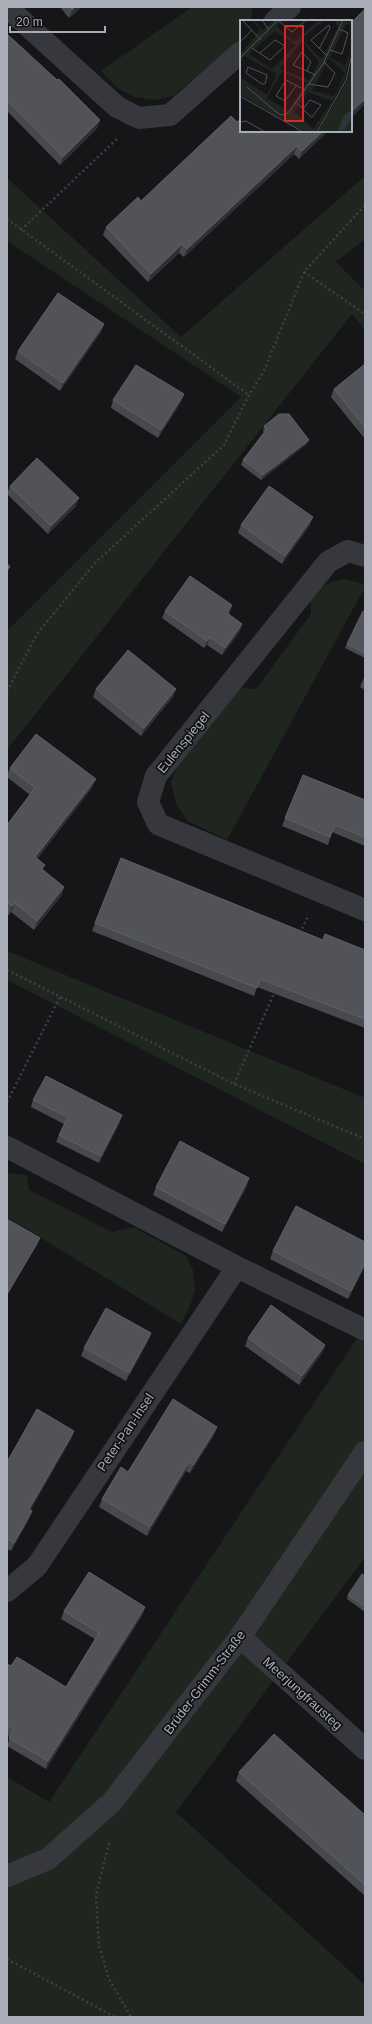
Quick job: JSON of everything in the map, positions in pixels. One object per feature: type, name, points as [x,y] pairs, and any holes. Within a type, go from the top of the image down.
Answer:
[{"type":"street","points":[[7,7],[117,107],[139,118],[170,115],[240,53]]},
{"type":"street","points":[[276,20],[290,7]]},
{"type":"street","name":"Eulenspiegel","points":[[365,556],[348,551],[328,562],[156,776],[148,802],[158,824],[365,910]]},
{"type":"street","points":[[7,1147],[237,1267],[365,1330]]},
{"type":"street","name":"Peter-Pan-Insel","points":[[7,1591],[37,1566],[100,1469],[237,1267]]},
{"type":"street","name":"Brüder-Grimm-Straße","points":[[7,1876],[48,1859],[112,1802],[240,1636],[365,1452]]},
{"type":"street","name":"Meerjungfrausteg","points":[[240,1636],[365,1749]]},
{"type":"path","points":[[21,230],[139,118]]},
{"type":"path","points":[[7,691],[42,628],[95,563],[224,445],[249,395],[264,370],[304,272],[365,205]]},
{"type":"path","points":[[7,219],[249,395]]},
{"type":"path","points":[[304,272],[361,309],[365,314]]},
{"type":"path","points":[[300,934],[318,891]]},
{"type":"path","points":[[7,970],[234,1084],[365,1139]]},
{"type":"path","points":[[234,1084],[278,984]]},
{"type":"path","points":[[7,1102],[60,997]]},
{"type":"path","points":[[112,1802],[109,1845],[96,1895],[99,1946],[109,1979],[131,2017]]},
{"type":"path","points":[[7,1959],[116,2017]]},
{"type":"shaded area","points":[[192,7],[254,7],[252,9],[251,20],[240,20],[240,40],[173,96],[153,100],[135,97],[120,90],[101,71]]},
{"type":"shaded area","points":[[365,176],[365,239],[336,262],[365,291],[365,330],[352,314],[7,750],[7,631],[241,397],[7,241],[7,178],[181,337]]},
{"type":"shaded area","points":[[343,579],[365,584],[365,587],[227,840],[188,821],[176,804],[171,782],[180,761],[238,688],[256,689],[311,614],[310,596],[323,585]]},
{"type":"shaded area","points":[[7,951],[365,1098],[365,1164],[7,980]]},
{"type":"shaded area","points":[[7,1173],[27,1175],[29,1190],[112,1232],[134,1227],[186,1256],[193,1270],[195,1289],[191,1303],[181,1324],[7,1217]]},
{"type":"shaded area","points":[[365,1326],[365,1557],[176,1812],[365,1985],[365,2017],[7,2017],[7,1777],[49,1802]]},
{"type":"building","points":[[365,9],[365,99],[352,111],[352,22]]},
{"type":"building","points":[[7,34],[57,80],[59,79],[100,120],[63,157],[7,100]]},
{"type":"building","points":[[231,116],[237,122],[240,120],[240,132],[322,132],[302,151],[297,146],[187,249],[182,244],[151,274],[106,227],[138,197],[141,201]]},
{"type":"building","points":[[58,293],[104,324],[63,383],[18,351]]},
{"type":"building","points":[[365,364],[365,427],[334,389]]},
{"type":"building","points":[[136,365],[184,394],[161,430],[113,400]]},
{"type":"building","points":[[279,414],[289,414],[309,440],[263,475],[243,460],[267,429],[264,426]]},
{"type":"building","points":[[37,458],[79,498],[51,526],[10,486]]},
{"type":"building","points":[[269,486],[313,517],[285,556],[241,525]]},
{"type":"building","points":[[7,563],[10,567],[7,570]]},
{"type":"building","points":[[190,576],[232,605],[227,613],[242,624],[225,648],[210,637],[207,641],[165,611]]},
{"type":"building","points":[[363,611],[365,612],[365,653],[347,644]]},
{"type":"building","points":[[128,650],[176,689],[144,728],[96,689]]},
{"type":"building","points":[[36,734],[96,779],[35,857],[45,865],[42,869],[64,887],[37,921],[15,903],[12,906],[7,902],[7,825],[35,788],[10,768]]},
{"type":"building","points":[[303,775],[365,800],[365,837],[335,825],[330,837],[285,818]]},
{"type":"building","points":[[121,858],[323,940],[325,934],[365,950],[365,1019],[260,979],[257,988],[95,923]]},
{"type":"building","points":[[46,1076],[122,1115],[101,1156],[59,1135],[68,1117],[33,1100]]},
{"type":"building","points":[[180,1141],[249,1178],[225,1224],[156,1187]]},
{"type":"building","points":[[296,1206],[365,1242],[365,1263],[351,1291],[273,1251]]},
{"type":"building","points":[[7,1219],[40,1238],[7,1294]]},
{"type":"building","points":[[271,1305],[325,1345],[302,1376],[248,1338]]},
{"type":"building","points":[[106,1308],[151,1333],[129,1373],[84,1348]]},
{"type":"building","points":[[173,1399],[217,1427],[193,1465],[189,1462],[150,1527],[102,1499],[121,1467],[128,1472]]},
{"type":"building","points":[[37,1409],[74,1431],[29,1509],[32,1511],[14,1543],[7,1539],[7,1462]]},
{"type":"building","points":[[89,1572],[145,1607],[48,1761],[9,1738],[14,1730],[7,1725],[7,1664],[11,1666],[17,1657],[66,1687],[99,1633],[64,1611]]},
{"type":"building","points":[[362,1574],[365,1576],[365,1606],[348,1595]]},
{"type":"building","points":[[274,1734],[365,1815],[365,1885],[239,1772]]}]
